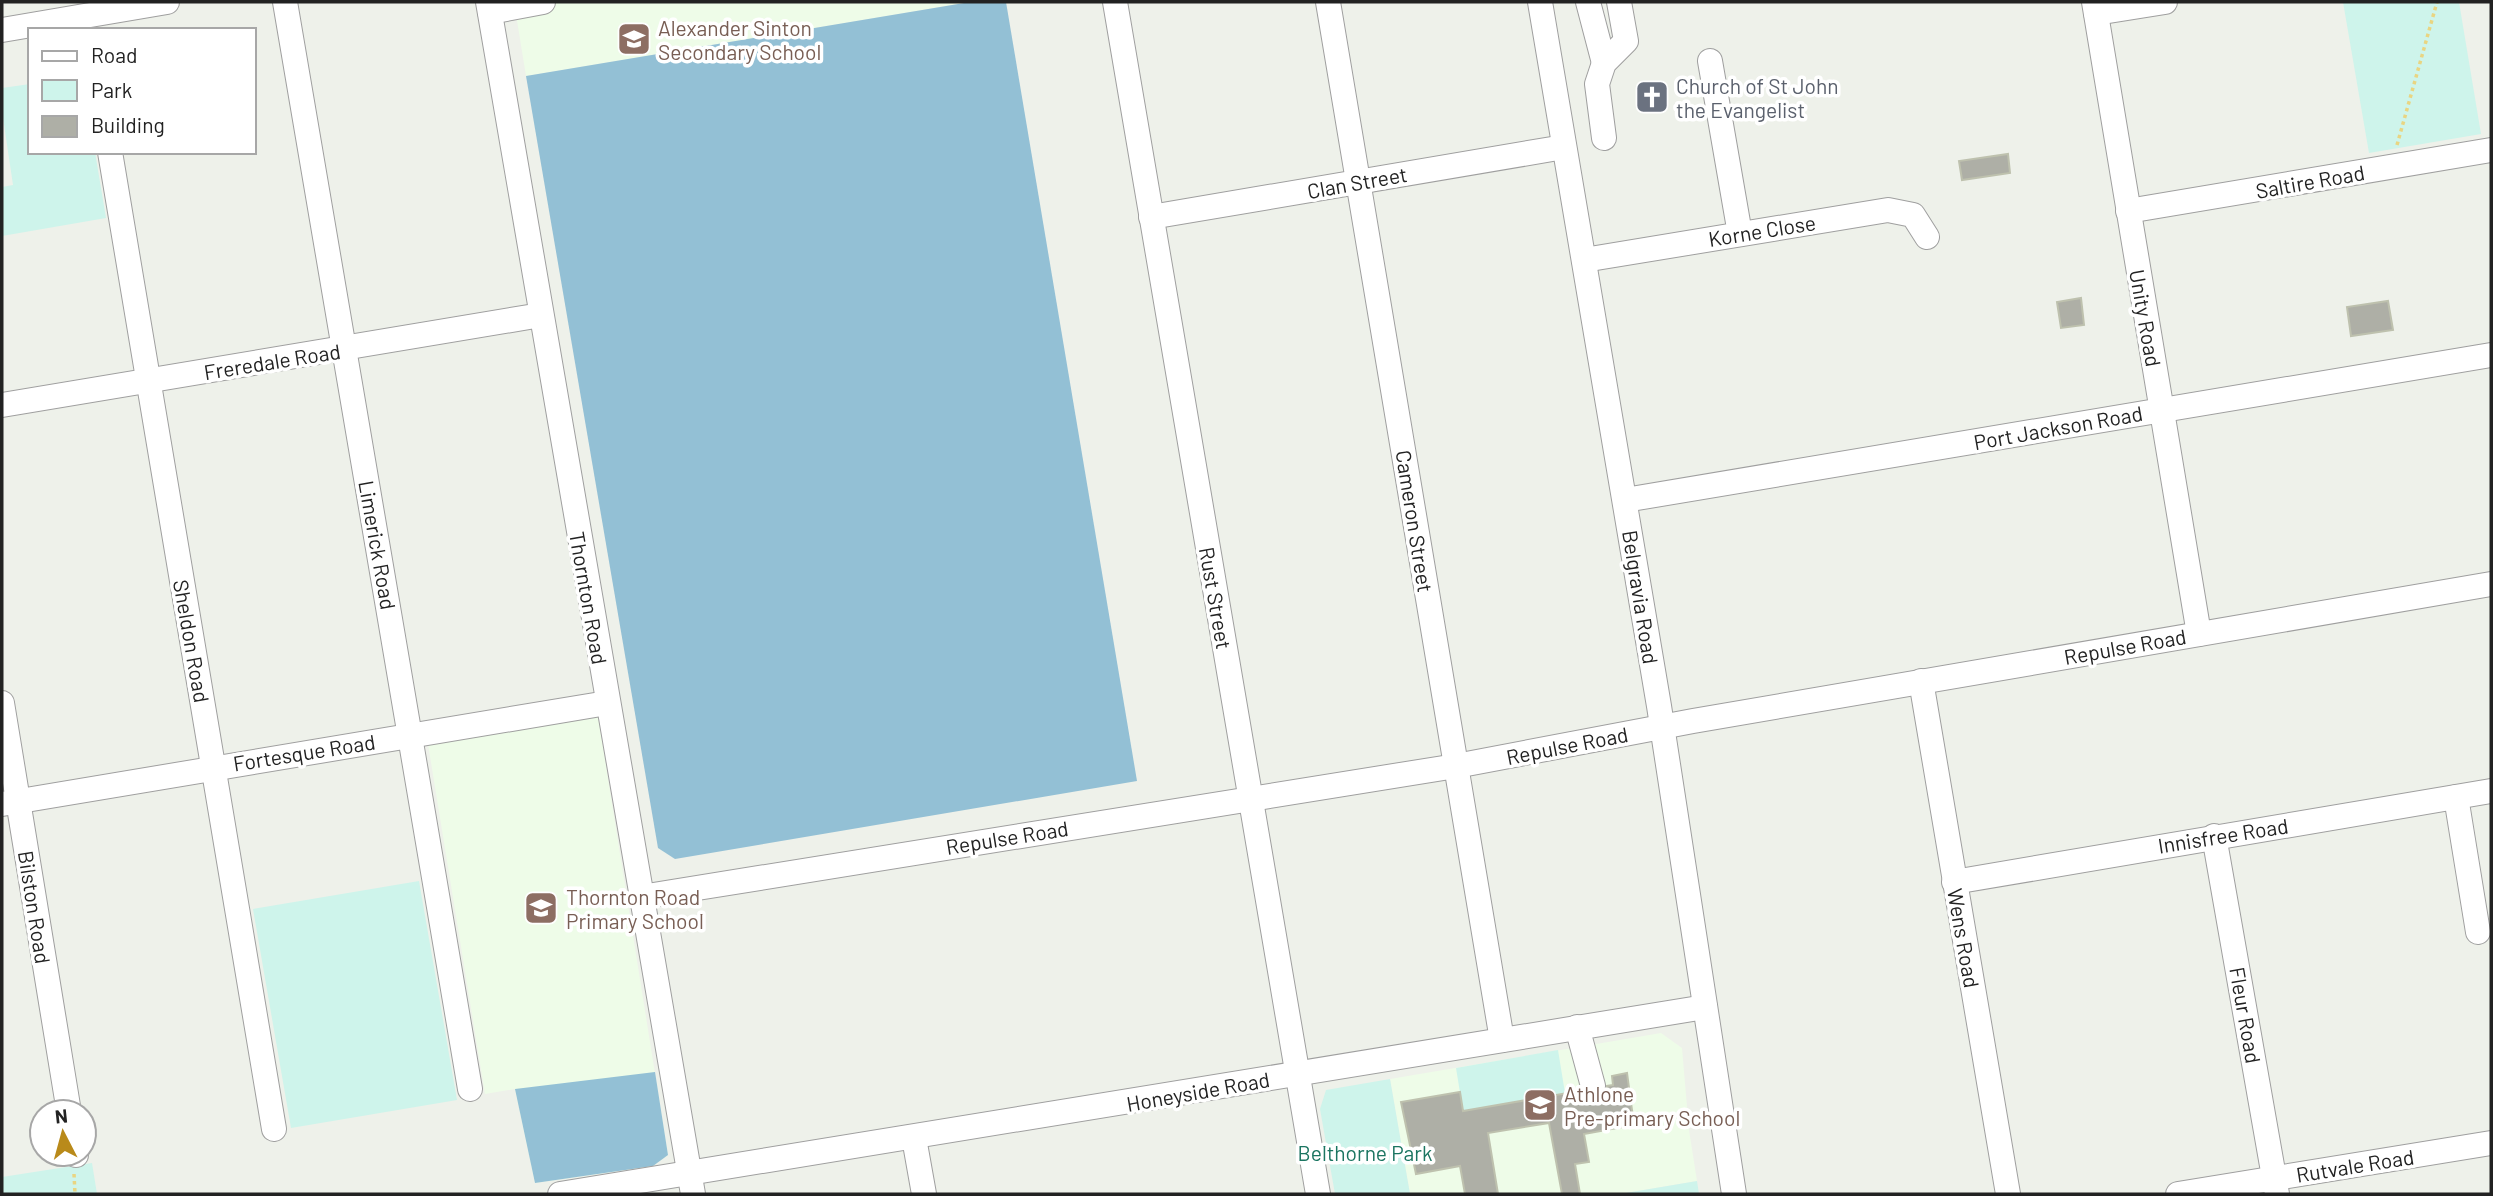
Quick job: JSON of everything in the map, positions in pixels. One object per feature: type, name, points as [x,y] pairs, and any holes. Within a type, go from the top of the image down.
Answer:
[{"type":"street","points":[[2,30],[167,2]]},
{"type":"street","name":"Limerick Road","points":[[285,2],[470,1089]]},
{"type":"street","points":[[489,7],[543,2]]},
{"type":"street","name":"Rust Street","points":[[1115,2],[1318,1194]]},
{"type":"street","name":"Cameron Street","points":[[1328,2],[1502,1040]]},
{"type":"street","points":[[1588,2],[1604,64]]},
{"type":"street","points":[[1604,138],[1596,93],[1604,64],[1626,41],[1619,2]]},
{"type":"street","points":[[2095,8],[2165,2]]},
{"type":"street","name":"Belgravia Road","points":[[1547,3],[1564,147],[1662,727],[1734,1194]]},
{"type":"street","name":"Thornton Road","points":[[489,7],[691,1184]]},
{"type":"street","name":"Unity Road","points":[[2095,8],[2199,634]]},
{"type":"street","points":[[1710,61],[1740,234]]},
{"type":"street","name":"Clan Street","points":[[1151,217],[1564,147]]},
{"type":"street","name":"Saltire Road","points":[[2128,211],[2491,150]]},
{"type":"street","name":"Sheldon Road","points":[[110,154],[274,1129]]},
{"type":"street","name":"Korne Close","points":[[1584,260],[1888,210],[1913,215],[1927,237]]},
{"type":"street","name":"Freredale Road","points":[[2,405],[541,315]]},
{"type":"street","name":"Port Jackson Road","points":[[1625,500],[2491,355]]},
{"type":"street","name":"Repulse Road","points":[[641,897],[1456,766],[1921,681],[2491,584]]},
{"type":"street","name":"Wens Road","points":[[1921,681],[2008,1194]]},
{"type":"street","name":"Bilston Road","points":[[2,703],[10,802],[66,1098]]},
{"type":"street","name":"Fortesque Road","points":[[10,802],[607,703]]},
{"type":"street","name":"Innisfree Road","points":[[1954,882],[2491,791]]},
{"type":"street","points":[[2456,797],[2478,932]]},
{"type":"street","name":"Fleur Road","points":[[2214,836],[2275,1186]]},
{"type":"street","name":"Honeyside Road","points":[[560,1194],[691,1184],[914,1138],[1705,1007]]},
{"type":"street","points":[[1577,1027],[1593,1086]]},
{"type":"street","points":[[914,1138],[924,1194]]},
{"type":"street","name":"Rutvale Road","points":[[2178,1194],[2275,1186],[2491,1143]]},
{"type":"path","points":[[2390,167],[2437,2]]},
{"type":"shaded area","name":"Alexander Sinton Secondary School","points":[[514,2],[970,2],[526,76]]},
{"type":"shaded area","points":[[970,2],[1006,2],[1137,781],[675,859],[658,848],[526,76]]},
{"type":"shaded area","name":"Thornton Road Primary School","points":[[598,716],[668,1155],[653,1166],[535,1183],[515,1089],[485,1094],[428,744]]},
{"type":"shaded area","name":"Athlone Pre-primary School","points":[[1661,1033],[1682,1048],[1689,1130],[1697,1181],[1620,1194],[1410,1194],[1390,1079]]},
{"type":"shaded area","points":[[655,1072],[668,1155],[653,1166],[535,1183],[515,1089]]},
{"type":"green space","points":[[2343,2],[2459,2],[2481,134],[2369,153]]},
{"type":"green space","points":[[28,84],[28,154],[95,154],[106,218],[2,236],[2,187],[13,185],[2,111],[2,88]]},
{"type":"green space","points":[[419,881],[457,1100],[291,1128],[253,909]]},
{"type":"green space","points":[[1558,1050],[1565,1093],[1463,1111],[1456,1068]]},
{"type":"green space","name":"Belthorne Park","points":[[1390,1079],[1410,1194],[1335,1194],[1320,1109],[1326,1090]]},
{"type":"green space","points":[[60,1168],[93,1168],[97,1194],[2,1194],[2,1177]]},
{"type":"green space","points":[[1697,1181],[1699,1194],[1620,1194]]},
{"type":"building","points":[[2008,154],[2010,173],[1962,180],[1959,161]]},
{"type":"building","points":[[2081,298],[2084,325],[2061,328],[2057,302]]},
{"type":"building","points":[[2388,301],[2393,330],[2351,336],[2347,307]]},
{"type":"building","points":[[1627,1073],[1634,1125],[1584,1134],[1589,1162],[1575,1164],[1580,1194],[1562,1194],[1549,1123],[1488,1133],[1498,1194],[1465,1194],[1460,1166],[1416,1174],[1401,1102],[1460,1092],[1463,1111],[1579,1091],[1589,1100],[1596,1100],[1604,1096],[1607,1086],[1613,1085],[1612,1076]]},
{"type":"place","name":"Alexander Sinton Secondary School","points":[[634,39]]},
{"type":"place","name":"Church of St John the Evangelist","points":[[1652,97]]},
{"type":"place","name":"Thornton Road Primary School","points":[[541,908]]},
{"type":"place","name":"Athlone Pre-primary School","points":[[1540,1105]]}]
